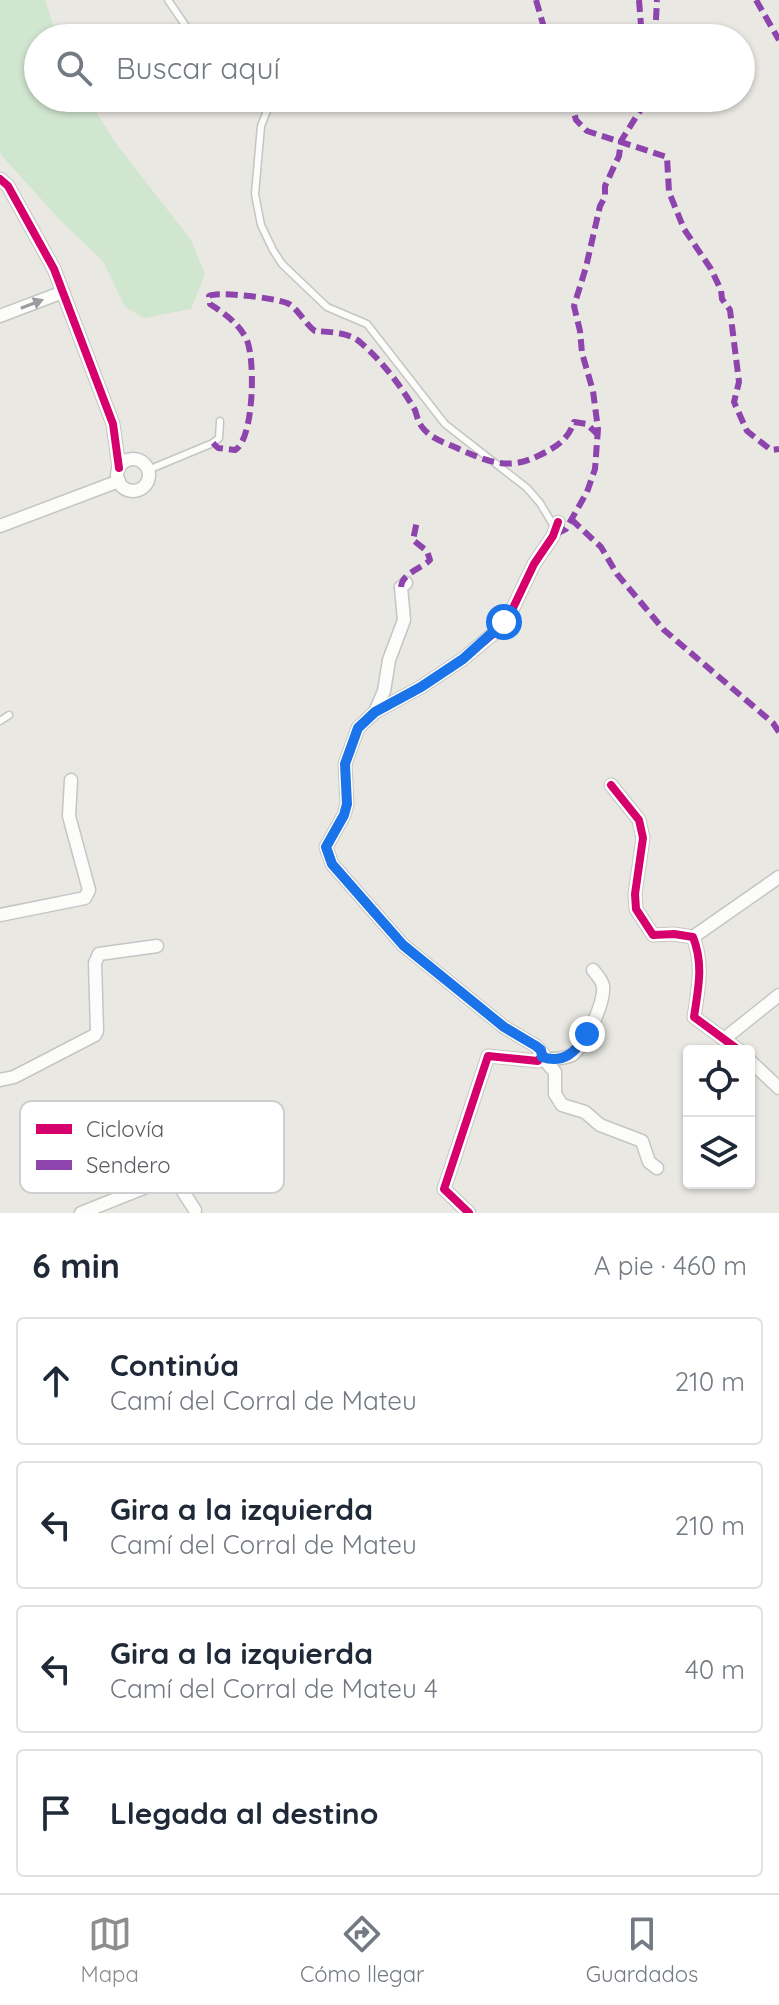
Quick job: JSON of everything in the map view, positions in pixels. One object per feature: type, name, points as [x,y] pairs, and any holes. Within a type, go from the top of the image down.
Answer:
[{"type":"street","points":[[0,179],[8,186],[54,269],[113,424],[129,450],[145,465],[145,485],[136,491],[126,489],[119,474],[113,424]]},
{"type":"street","points":[[0,316],[63,292]]},
{"type":"street","points":[[0,526],[119,474],[127,461],[145,465]]},
{"type":"street","points":[[557,526],[512,610],[493,634],[421,687],[375,712],[358,728],[348,753],[344,779],[347,804],[326,847],[332,864],[403,945],[504,1027],[541,1050],[555,1072],[555,1094],[562,1105],[585,1112],[600,1125],[642,1141],[649,1162],[657,1168]]},
{"type":"street","points":[[375,712],[404,620],[400,593],[406,583]]},
{"type":"street","points":[[0,915],[85,898],[87,895],[89,890],[68,809],[71,780]]},
{"type":"street","points":[[611,785],[639,820],[643,838],[635,894],[636,909],[653,935],[693,937],[779,877]]},
{"type":"street","points":[[693,937],[701,969],[694,1017],[732,1045]]},
{"type":"street","points":[[0,1080],[14,1077],[95,1035],[95,963],[99,954],[157,946]]},
{"type":"street","points":[[469,1213],[444,1189],[488,1056],[538,1061],[573,1054],[587,1034],[602,993],[603,984],[593,970]]},
{"type":"street","points":[[724,1039],[779,995]]},
{"type":"street","points":[[755,1066],[779,1088]]},
{"type":"street","points":[[81,1213],[131,1193]]},
{"type":"street","points":[[184,1193],[195,1210]]},
{"type":"lane","points":[[168,0],[184,24]]},
{"type":"lane","points":[[266,112],[261,126],[255,194],[261,225],[282,264],[327,307],[367,324],[445,424],[527,488],[557,526]]},
{"type":"lane","points":[[145,465],[213,443],[219,438],[220,421]]},
{"type":"lane","points":[[0,721],[9,715]]},
{"type":"green space","points":[[0,0],[45,0],[53,24],[24,24],[24,112],[96,112],[117,145],[191,240],[205,274],[191,309],[144,318],[125,307],[103,261],[61,221],[0,152]]},
{"type":"marked path","points":[[536,0],[543,24]]},
{"type":"marked path","points":[[639,0],[641,24]]},
{"type":"marked path","points":[[656,24],[657,0]]},
{"type":"marked path","points":[[756,0],[779,40]]},
{"type":"marked path","points":[[574,112],[576,120],[587,131],[667,157],[669,192],[684,229],[711,269],[722,299],[730,310],[739,382],[734,402],[747,431],[771,450],[779,449]]},
{"type":"marked path","points":[[556,534],[566,529],[587,492],[595,469],[598,429],[574,306],[605,197],[605,186],[619,156],[621,141],[639,112]]},
{"type":"marked path","points":[[213,443],[218,448],[235,450],[241,443],[251,397],[251,362],[246,338],[235,323],[210,304],[209,296],[223,294],[287,303],[315,331],[339,333],[356,339],[397,383],[426,431],[480,458],[509,464],[529,460],[561,442],[574,422],[587,424],[598,435]]},
{"type":"marked path","points":[[571,519],[601,547],[617,574],[664,630],[773,723],[779,732]]},
{"type":"marked path","points":[[401,587],[408,575],[430,560],[427,551],[413,540],[417,521]]},
{"type":"cycle path","points":[[0,179],[8,186],[54,269],[113,424],[119,468]]},
{"type":"cycle path","points":[[469,1213],[444,1189],[488,1056],[538,1061],[543,1054],[536,1046],[504,1027],[403,945],[332,864],[326,847],[347,804],[345,764],[358,728],[375,712],[421,687],[493,634],[512,610],[558,522]]},
{"type":"cycle path","points":[[611,785],[639,820],[643,838],[635,894],[636,909],[653,935],[693,937],[699,967],[694,1017],[732,1045]]},
{"type":"route","points":[[504,622],[463,659],[375,712],[358,728],[345,764],[347,804],[326,847],[332,864],[403,945],[504,1027],[541,1050],[542,1057],[556,1059],[573,1054],[587,1034]]}]
